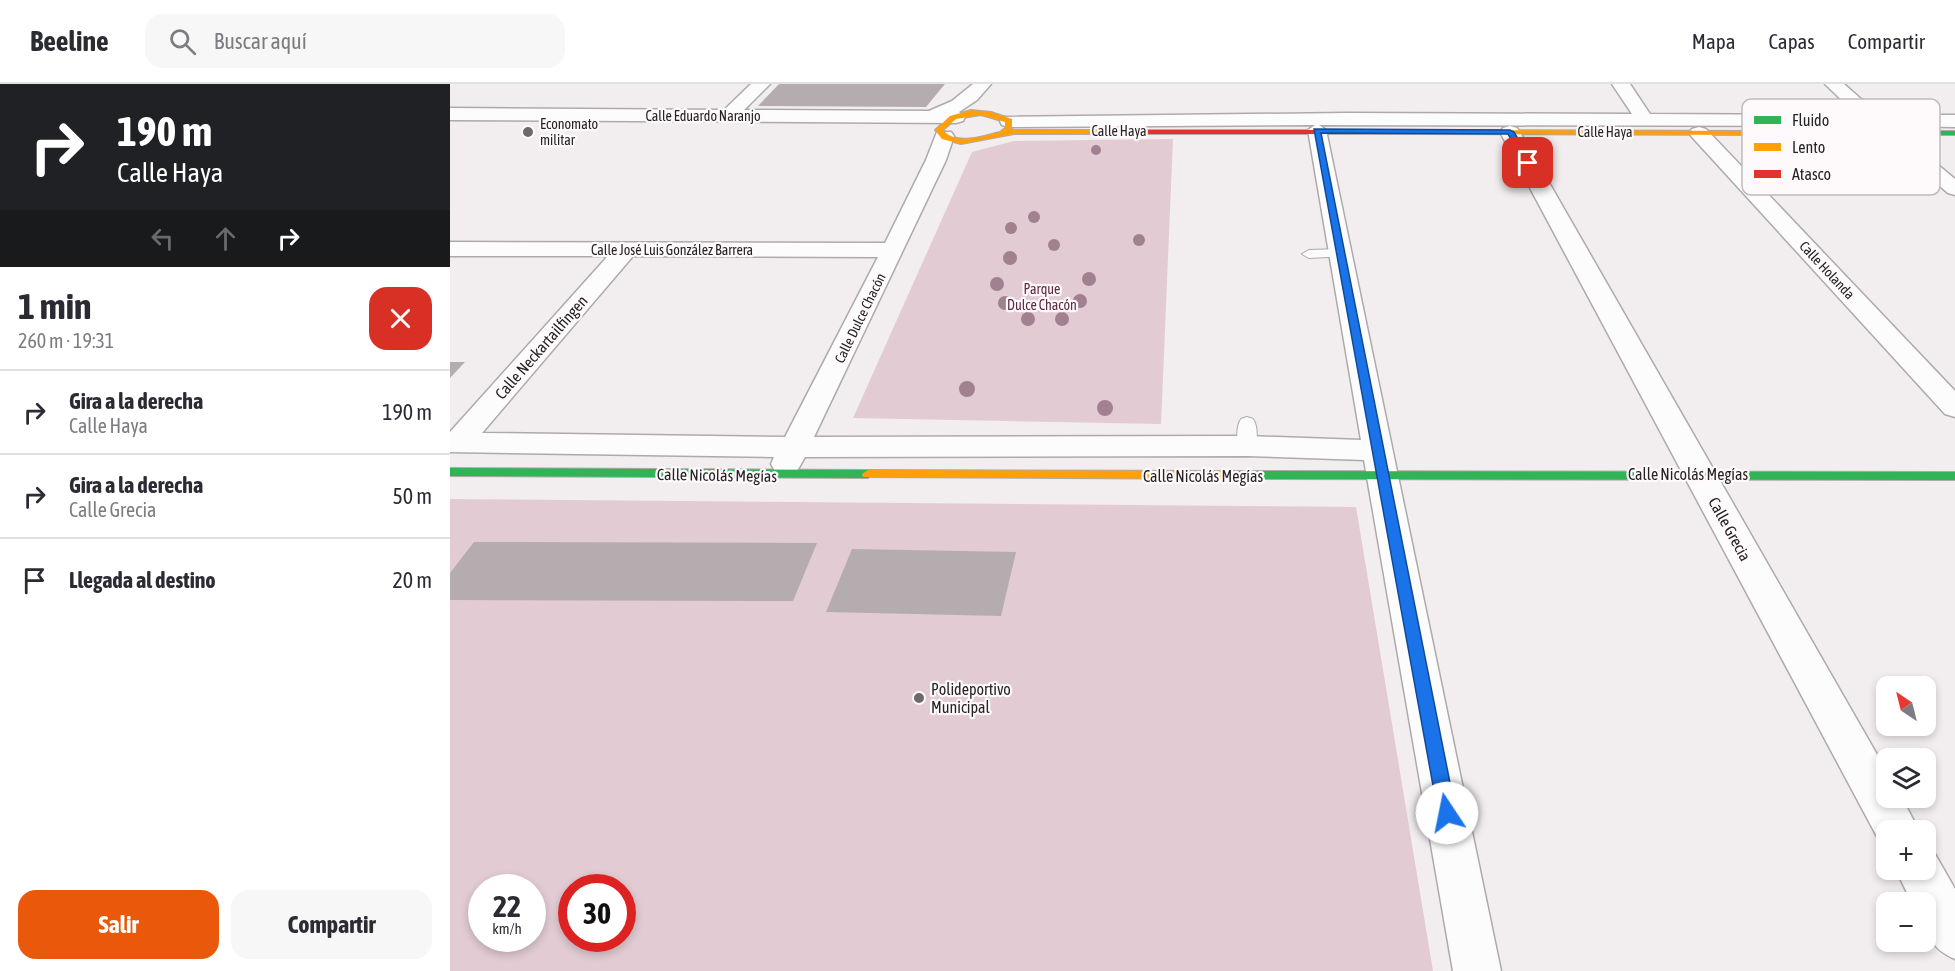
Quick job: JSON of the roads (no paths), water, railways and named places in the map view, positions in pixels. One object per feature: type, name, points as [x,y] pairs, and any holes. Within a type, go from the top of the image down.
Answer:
[{"type":"street","points":[[728,116],[761,84]]},
{"type":"street","points":[[982,84],[969,99],[950,111],[938,137],[953,147],[1006,127],[1645,120],[1742,123]]},
{"type":"street","points":[[1621,84],[1645,120]]},
{"type":"street","points":[[1834,84],[1850,99]]},
{"type":"street","points":[[969,99],[990,114]]},
{"type":"street","points":[[956,117],[976,113],[990,114],[1004,117],[1006,127]]},
{"type":"street","name":"Calle Eduardo Naranjo","points":[[450,114],[728,116],[938,137]]},
{"type":"street","name":"Calle Eduardo Naranjo","points":[[450,127],[938,137],[956,117]]},
{"type":"street","points":[[1940,122],[1955,121]]},
{"type":"street","name":"Calle Haya","points":[[1006,127],[1510,132],[1742,132]]},
{"type":"street","points":[[1317,130],[1326,254],[1380,463],[1477,971]]},
{"type":"street","name":"Calle Grecia","points":[[1510,132],[1891,820]]},
{"type":"street","name":"Calle Haya","points":[[1940,132],[1955,133]]},
{"type":"street","name":"Calle Holanda","points":[[1699,133],[1742,179]]},
{"type":"street","name":"Calle Dulce Chacón","points":[[781,476],[893,250],[938,137]]},
{"type":"street","points":[[1940,176],[1955,189]]},
{"type":"street","name":"Calle Holanda","points":[[1757,195],[1955,408]]},
{"type":"street","name":"Calle José Luis González Barrera","points":[[450,249],[893,250]]},
{"type":"street","name":"Calle Neckartailfingen","points":[[454,442],[625,251]]},
{"type":"street","name":"Calle Nicolás Megías","points":[[454,442],[795,447],[1247,434],[1380,463]]},
{"type":"street","name":"Calle Nicolás Megías","points":[[450,472],[781,476],[1380,463],[1700,474],[1955,476]]},
{"type":"street","points":[[1925,880],[1955,935]]},
{"type":"place","name":"Economato militar","points":[[528,132]]},
{"type":"place","name":"Polideportivo Municipal","points":[[919,698]]},
{"type":"park label","name":"Parque Dulce Chacón","points":[[1042,298]]}]
